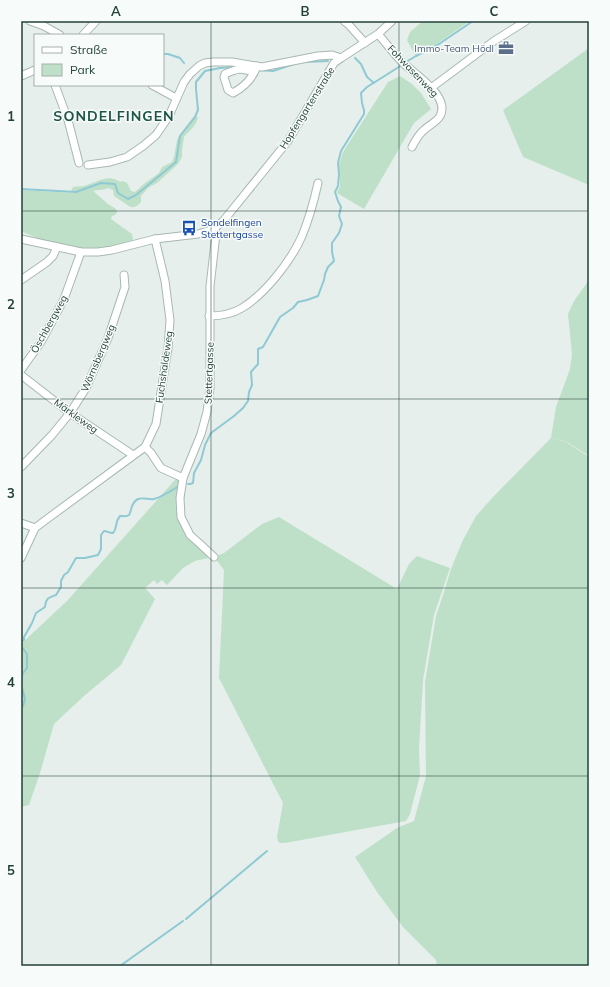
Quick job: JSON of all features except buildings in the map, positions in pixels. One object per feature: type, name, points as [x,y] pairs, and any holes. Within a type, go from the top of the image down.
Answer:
[{"type":"street","points":[[30,21],[44,26],[58,34]]},
{"type":"street","points":[[84,34],[96,21]]},
{"type":"street","points":[[344,21],[365,43]]},
{"type":"street","name":"Hopfengartenstraße","points":[[21,239],[81,252],[103,252],[155,238],[198,234],[215,228],[224,220],[288,141],[334,63],[378,34],[392,21]]},
{"type":"street","points":[[431,88],[494,41],[526,21]]},
{"type":"street","name":"Fohwasenweg","points":[[378,34],[403,63],[419,75],[440,99],[442,111],[440,117],[423,130],[412,147]]},
{"type":"street","points":[[88,165],[110,162],[127,157],[156,135],[169,116],[184,82],[196,68],[205,63],[232,62],[256,69],[318,56],[332,55],[341,58]]},
{"type":"street","points":[[21,76],[34,70]]},
{"type":"street","points":[[54,86],[68,120],[79,163]]},
{"type":"street","points":[[154,86],[176,98]]},
{"type":"street","points":[[209,316],[220,316],[232,313],[242,308],[258,296],[273,279],[290,258],[302,236],[317,202],[318,183]]},
{"type":"street","name":"Stettertgasse","points":[[214,557],[190,535],[181,517],[180,498],[182,478],[202,434],[207,412],[210,388],[210,286],[216,234],[215,228]]},
{"type":"street","name":"Fuchshaldeweg","points":[[145,447],[156,424],[168,348],[170,320],[165,281],[155,238]]},
{"type":"street","points":[[21,280],[47,262],[53,256],[57,247]]},
{"type":"street","name":"Öschbergweg","points":[[21,370],[41,342],[64,299],[81,252]]},
{"type":"street","name":"Wörnsbergweg","points":[[21,467],[52,435],[70,413],[86,388],[108,338],[125,287],[124,275]]},
{"type":"street","name":"Märkleweg","points":[[21,375],[70,413],[133,455]]},
{"type":"street","points":[[21,558],[36,528],[47,518],[145,447],[161,468],[182,478]]},
{"type":"street","points":[[21,523],[36,528]]},
{"type":"green space","points":[[423,21],[470,21],[438,43],[415,55],[407,40],[410,32]]},
{"type":"green space","points":[[589,48],[589,185],[523,157],[503,110]]},
{"type":"green space","points":[[400,76],[412,84],[421,93],[431,109],[414,123],[364,209],[337,193],[340,186],[339,164],[343,152],[388,82]]},
{"type":"green space","points":[[194,116],[198,118],[197,121],[184,137],[182,157],[178,164],[157,183],[148,188],[141,196],[141,202],[137,206],[128,206],[114,196],[113,190],[108,188],[93,191],[116,209],[117,212],[111,219],[132,234],[133,239],[131,244],[103,252],[57,247],[21,231],[21,190],[75,193],[74,191],[71,191],[73,187],[85,186],[107,178],[127,183],[131,191],[135,192],[159,173],[162,167],[172,162],[177,140]]},
{"type":"green space","points":[[589,280],[589,456],[567,442],[551,438],[556,407],[570,369],[572,354],[568,314],[574,301]]},
{"type":"green space","points":[[551,438],[566,442],[589,457],[589,966],[437,966],[436,960],[403,927],[377,892],[355,857],[397,828],[414,821],[426,776],[425,682],[436,616],[451,569],[462,542],[476,516]]},
{"type":"green space","points":[[191,462],[185,476],[183,514],[189,530],[213,557],[195,561],[183,568],[167,585],[162,580],[157,584],[154,580],[145,588],[155,599],[121,665],[54,724],[29,805],[21,807],[21,644],[67,601]]},
{"type":"green space","points":[[279,517],[397,589],[409,564],[417,556],[450,568],[434,615],[423,680],[419,748],[420,775],[410,814],[406,821],[285,843],[280,843],[278,841],[277,837],[283,803],[219,678],[224,570],[214,557],[224,553],[262,524]]},
{"type":"waterway","points":[[406,62],[439,44],[473,21]]},
{"type":"waterway","points":[[164,54],[180,58],[184,63]]},
{"type":"waterway","points":[[355,58],[361,64],[367,77],[374,83]]},
{"type":"waterway","points":[[304,62],[328,61]]},
{"type":"waterway","points":[[257,70],[273,71],[294,64]]},
{"type":"waterway","points":[[188,484],[193,483],[194,473],[201,460],[205,445],[211,433],[234,416],[248,401],[249,392],[252,385],[251,372],[258,364],[258,349],[263,347],[280,317],[293,308],[298,302],[318,296],[328,267],[334,261],[332,243],[339,233],[342,224],[339,216],[341,207],[335,192],[338,186],[338,163],[341,151],[364,114],[361,93],[367,87],[402,65]]},
{"type":"waterway","points":[[21,189],[76,192],[101,183],[115,184],[118,193],[128,199],[136,195],[176,162],[180,136],[195,117],[198,110],[196,82],[205,71],[233,67]]},
{"type":"waterway","points":[[21,642],[24,640],[24,637],[36,613],[45,607],[48,599],[56,595],[61,587],[61,581],[64,575],[68,572],[76,558],[85,558],[98,555],[101,549],[101,535],[104,531],[113,533],[120,516],[129,515],[135,501],[140,498],[157,498],[179,486]]},
{"type":"waterway","points":[[21,646],[27,654],[27,668],[23,673],[21,680]]},
{"type":"waterway","points":[[21,684],[25,699],[21,708]]},
{"type":"waterway","points":[[186,919],[267,851]]},
{"type":"waterway","points":[[120,966],[183,921]]},
{"type":"place","name":"Immo-Team Hödl","points":[[506,48]]},
{"type":"place","name":"Sondelfingen Stettertgasse","points":[[189,228]]},
{"type":"district","name":"SONDELFINGEN","points":[[114,116]]}]
